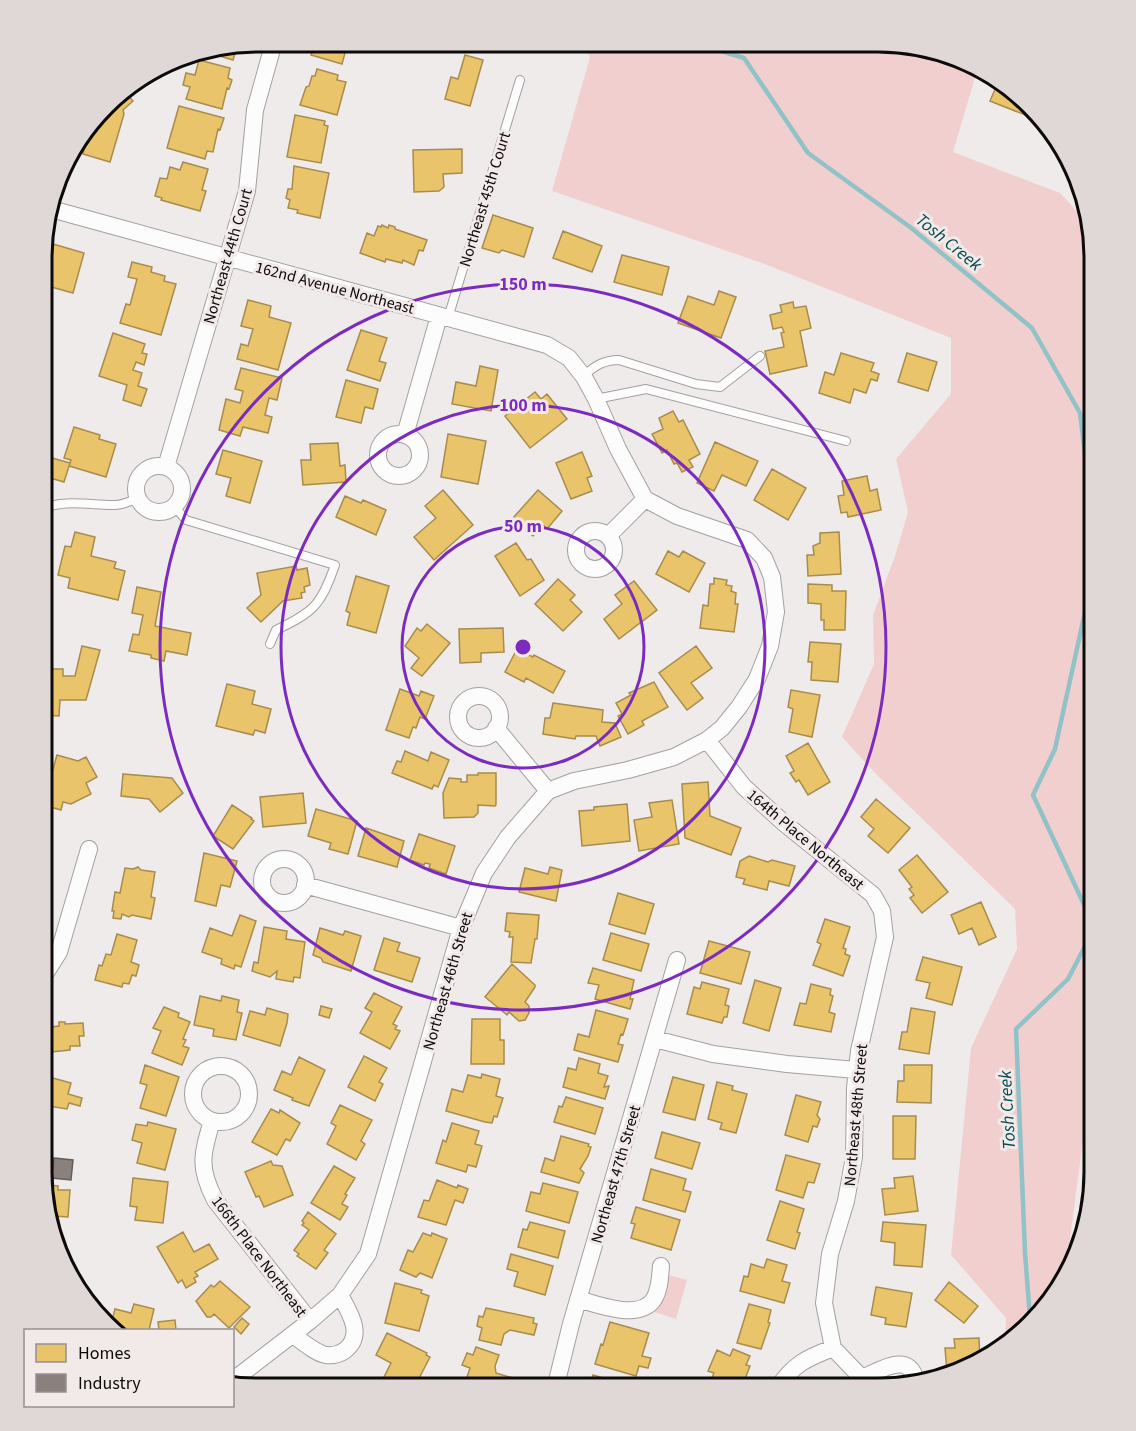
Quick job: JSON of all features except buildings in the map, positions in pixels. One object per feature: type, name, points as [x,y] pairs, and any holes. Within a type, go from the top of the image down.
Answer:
[{"type":"street","name":"Northeast 44th Court","points":[[166,467],[247,191],[255,110],[271,53]]},
{"type":"street","name":"162nd Avenue Northeast","points":[[59,211],[547,345],[569,358],[596,399]]},
{"type":"street","name":"Northeast 45th Court","points":[[405,435],[444,317]]},
{"type":"street","points":[[596,399],[618,449],[645,499],[608,536]]},
{"type":"street","points":[[166,467],[178,477],[182,492],[174,506],[168,510],[148,509],[138,498],[137,484],[144,472],[151,468],[166,467]]},
{"type":"street","name":"Northeast 46th Street","points":[[237,1377],[293,1335],[340,1295],[368,1254],[460,928],[484,873],[508,837],[549,791],[574,781],[628,770],[674,757],[707,740],[722,728],[757,679],[770,646],[776,612],[772,577],[764,558],[747,540],[677,516],[645,499]]},
{"type":"street","points":[[496,728],[549,791]]},
{"type":"street","name":"164th Place Northeast","points":[[707,740],[744,787],[784,823],[873,895],[882,911]]},
{"type":"street","points":[[52,963],[59,952],[88,849]]},
{"type":"street","points":[[305,885],[460,928]]},
{"type":"street","name":"Northeast 48th Street","points":[[833,1348],[824,1303],[830,1254],[846,1201],[854,1157],[856,1070],[885,937],[882,911]]},
{"type":"street","name":"Northeast 47th Street","points":[[558,1378],[578,1299],[677,960]]},
{"type":"street","points":[[655,1039],[713,1054],[786,1064],[856,1070]]},
{"type":"street","name":"166th Place Northeast","points":[[212,1120],[204,1148],[204,1179],[215,1200],[310,1321]]},
{"type":"street","points":[[578,1299],[622,1310],[642,1310],[654,1300],[659,1285],[661,1266]]},
{"type":"street","points":[[293,1335],[324,1355],[338,1355],[350,1346],[356,1329],[352,1316],[340,1295]]},
{"type":"street","points":[[785,1378],[804,1359],[833,1348],[861,1378]]},
{"type":"street","points":[[874,1378],[897,1364],[907,1366],[914,1376]]},
{"type":"lane","name":"Northeast 45th Court","points":[[444,317],[520,80]]},
{"type":"lane","points":[[583,376],[606,360],[619,360],[696,384],[720,387],[760,356]]},
{"type":"lane","points":[[596,399],[646,389],[846,441]]},
{"type":"lane","points":[[52,506],[76,503],[117,506],[138,498]]},
{"type":"lane","points":[[174,506],[186,520],[334,566],[324,595],[302,618],[276,630],[270,644]]},
{"type":"shaded area","points":[[588,52],[877,52],[904,54],[931,60],[956,68],[975,78],[953,152],[1060,193],[1078,212],[1084,259],[1083,1139],[1069,1247],[1049,1287],[1032,1308],[1005,1333],[1006,1318],[951,1255],[971,1048],[1017,949],[1015,909],[875,773],[842,737],[874,664],[873,615],[895,556],[908,512],[896,459],[951,394],[951,338],[762,263],[552,191],[590,57]]},
{"type":"shaded area","points":[[665,1274],[687,1280],[676,1319],[654,1312]]},
{"type":"waterway","name":"Tosh Creek","points":[[725,52],[744,58],[808,153],[910,227],[1032,328],[1080,413],[1084,444]]},
{"type":"waterway","name":"Tosh Creek","points":[[1083,903],[1033,795],[1055,749],[1084,618]]},
{"type":"waterway","name":"Tosh Creek","points":[[1029,1311],[1016,1029],[1068,979],[1083,950]]}]
